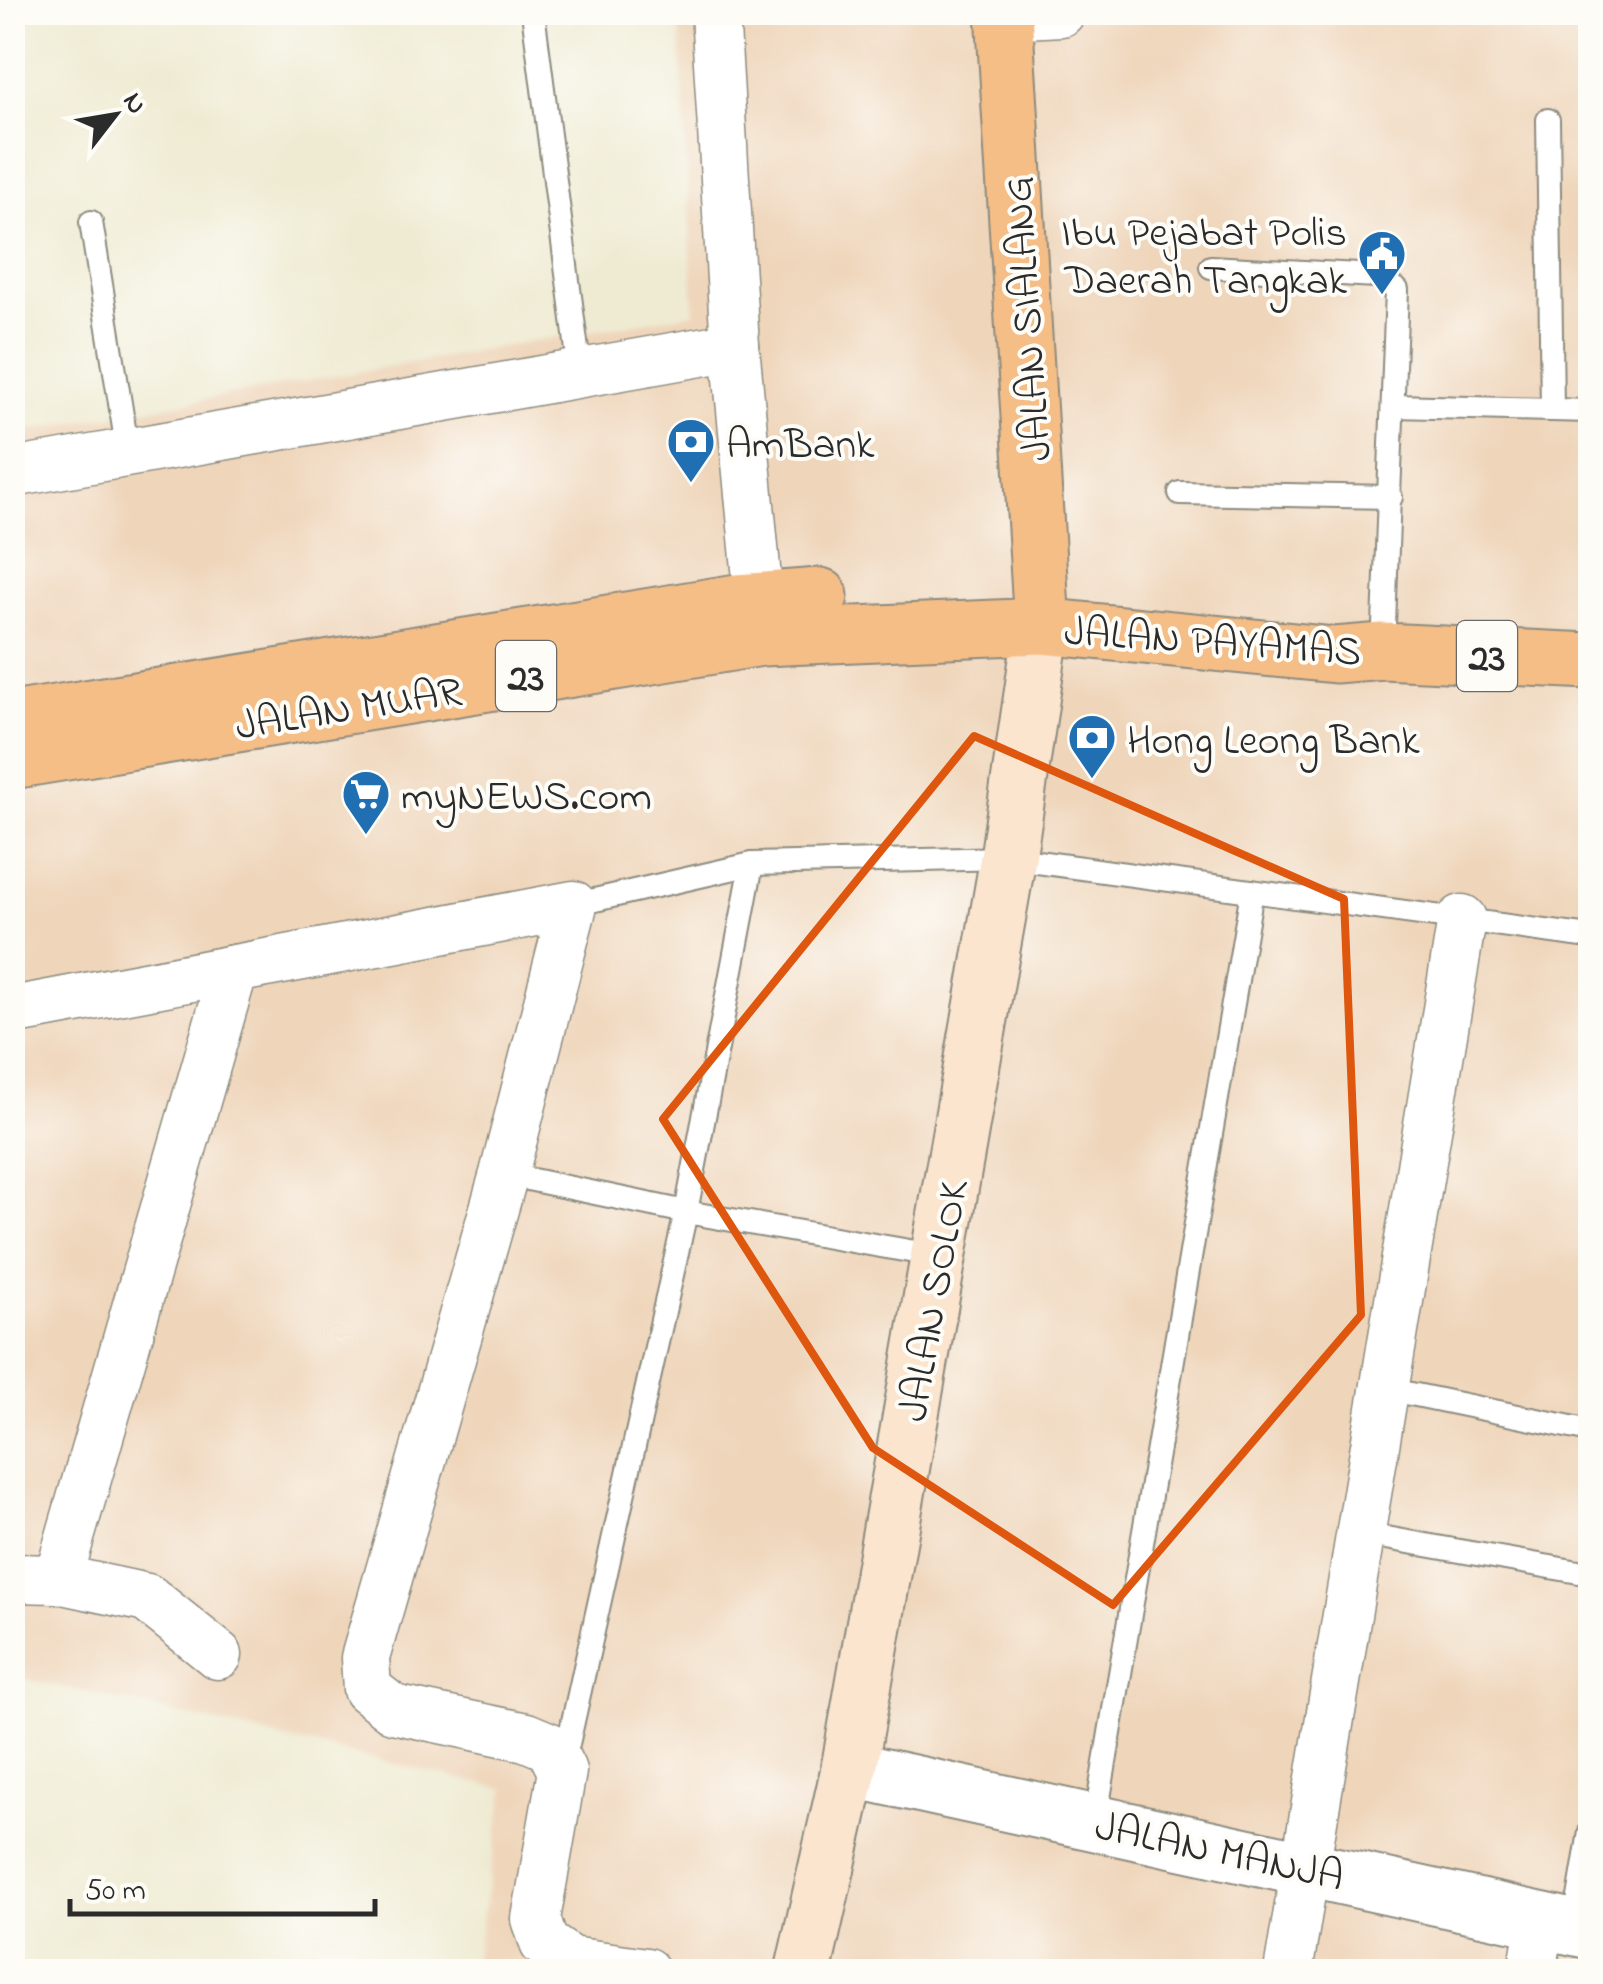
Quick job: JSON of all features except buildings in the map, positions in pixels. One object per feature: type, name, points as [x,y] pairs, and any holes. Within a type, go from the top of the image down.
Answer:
[{"type":"main road","name":"JALAN SIALANG","points":[[1004,14],[1042,609]]},
{"type":"main road","name":"JALAN MUAR","points":[[12,720],[759,600],[1042,609]]},
{"type":"main road","name":"JALAN MUAR","points":[[12,762],[762,638],[1042,609]]},
{"type":"main road","name":"JALAN PAYAMAS","points":[[1042,609],[1334,655],[1384,651],[1590,661]]},
{"type":"main road","name":"JALAN SOLOK","points":[[803,1972],[849,1769],[1008,858],[1042,609]]},
{"type":"street","points":[[715,12],[735,346],[759,600]]},
{"type":"street","points":[[1004,14],[1061,12]]},
{"type":"street","points":[[12,473],[735,346]]},
{"type":"street","points":[[12,1011],[573,906],[504,1174],[365,1658],[367,1689],[392,1708],[526,1737],[550,1747],[562,1771],[536,1919],[544,1943],[570,1961],[646,1972]]},
{"type":"street","points":[[1288,1972],[1302,1868],[1462,919]]},
{"type":"street","points":[[218,1654],[147,1598],[35,1579],[234,969]]},
{"type":"street","name":"JALAN MANJA","points":[[849,1769],[1302,1868],[1560,1937]]},
{"type":"lane","points":[[532,12],[580,373]]},
{"type":"lane","points":[[1548,120],[1552,410]]},
{"type":"lane","points":[[91,222],[128,452]]},
{"type":"lane","points":[[1211,267],[1388,280],[1398,290],[1384,651]]},
{"type":"lane","points":[[1395,406],[1590,410]]},
{"type":"lane","points":[[1180,493],[1391,498]]},
{"type":"lane","points":[[573,906],[752,864],[1008,858],[1590,936]]},
{"type":"lane","points":[[562,1771],[686,1212],[752,864]]},
{"type":"lane","points":[[1095,1822],[1252,892]]},
{"type":"lane","points":[[504,1174],[686,1212],[938,1256]]},
{"type":"lane","points":[[1382,1388],[1590,1431]]},
{"type":"lane","points":[[1358,1533],[1590,1574]]},
{"type":"lane","points":[[1560,1937],[1590,1832]]},
{"type":"highlighted area","points":[[974,736],[1344,899],[1361,1315],[1113,1605],[873,1448],[663,1119]]},
{"type":"shaded area","points":[[679,13],[1590,13],[1590,1971],[473,1971],[505,1789],[13,1676],[13,433],[694,313]]},
{"type":"place","name":"Ibu Pejabat Polis Daerah Tangkak","points":[[1382,296]]},
{"type":"place","name":"AmBank","points":[[691,484]]},
{"type":"place","name":"Hong Leong Bank","points":[[1092,780]]},
{"type":"place","name":"myNEWS.com","points":[[366,836]]}]
